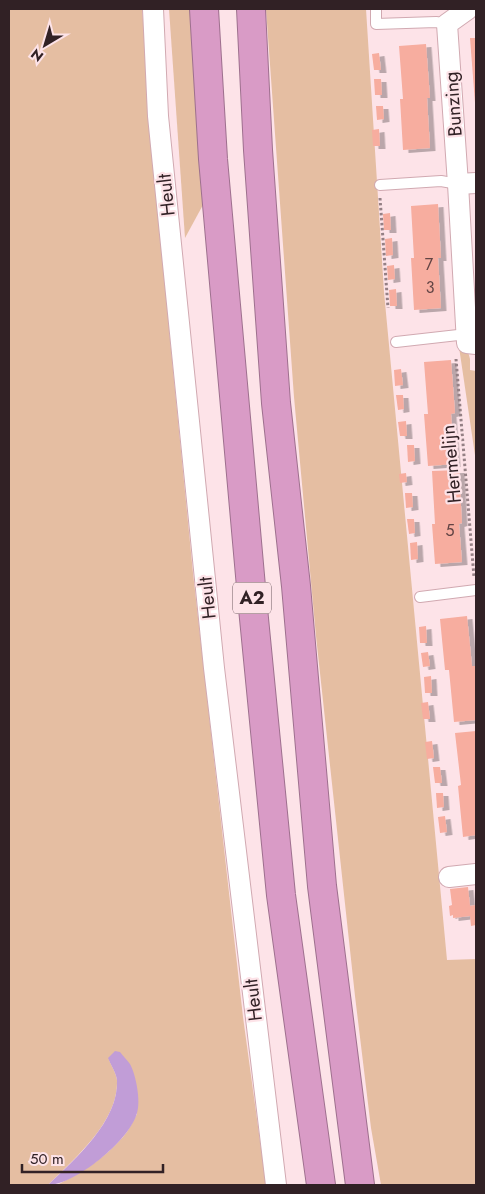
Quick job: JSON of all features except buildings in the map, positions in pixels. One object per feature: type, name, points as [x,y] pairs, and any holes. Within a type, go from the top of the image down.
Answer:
[{"type":"highway","name":"A2","points":[[204,9],[214,159],[252,598],[280,886],[321,1185]]},
{"type":"highway","name":"A2","points":[[251,9],[276,403],[296,586],[322,886],[360,1185]]},
{"type":"street","name":"Heult","points":[[153,9],[158,116],[214,668],[276,1185]]},
{"type":"street","points":[[447,24],[468,9]]},
{"type":"street","name":"Bunzing","points":[[447,24],[467,184],[466,339]]},
{"type":"street","points":[[449,877],[476,874]]},
{"type":"lane","points":[[376,9],[376,24],[436,22],[447,24]]},
{"type":"lane","points":[[380,184],[441,181],[467,184]]},
{"type":"lane","points":[[396,342],[466,339]]},
{"type":"lane","points":[[420,597],[476,590]]},
{"type":"path","points":[[380,184],[388,308]]},
{"type":"path","name":"Hermelijn","points":[[466,339],[476,590]]},
{"type":"shaded area","points":[[9,9],[142,9],[170,339],[193,573],[243,1017],[266,1185],[57,1185],[84,1170],[116,1145],[137,1114],[108,1058],[117,1080],[116,1095],[111,1110],[93,1138],[48,1185],[9,1185]]},
{"type":"shaded area","points":[[169,9],[192,9],[204,203],[185,238]]},
{"type":"shaded area","points":[[266,9],[366,9],[384,292],[447,960],[476,959],[476,1185],[381,1185],[371,1128],[355,996],[316,636],[294,397]]},
{"type":"shaded area","points":[[459,347],[467,348],[470,370],[476,371],[476,462]]},
{"type":"shaded area","points":[[115,1051],[120,1052],[130,1064],[136,1081],[138,1108],[132,1124],[124,1136],[100,1159],[72,1178],[48,1185],[93,1138],[111,1110],[116,1095],[117,1080],[108,1058]]}]
